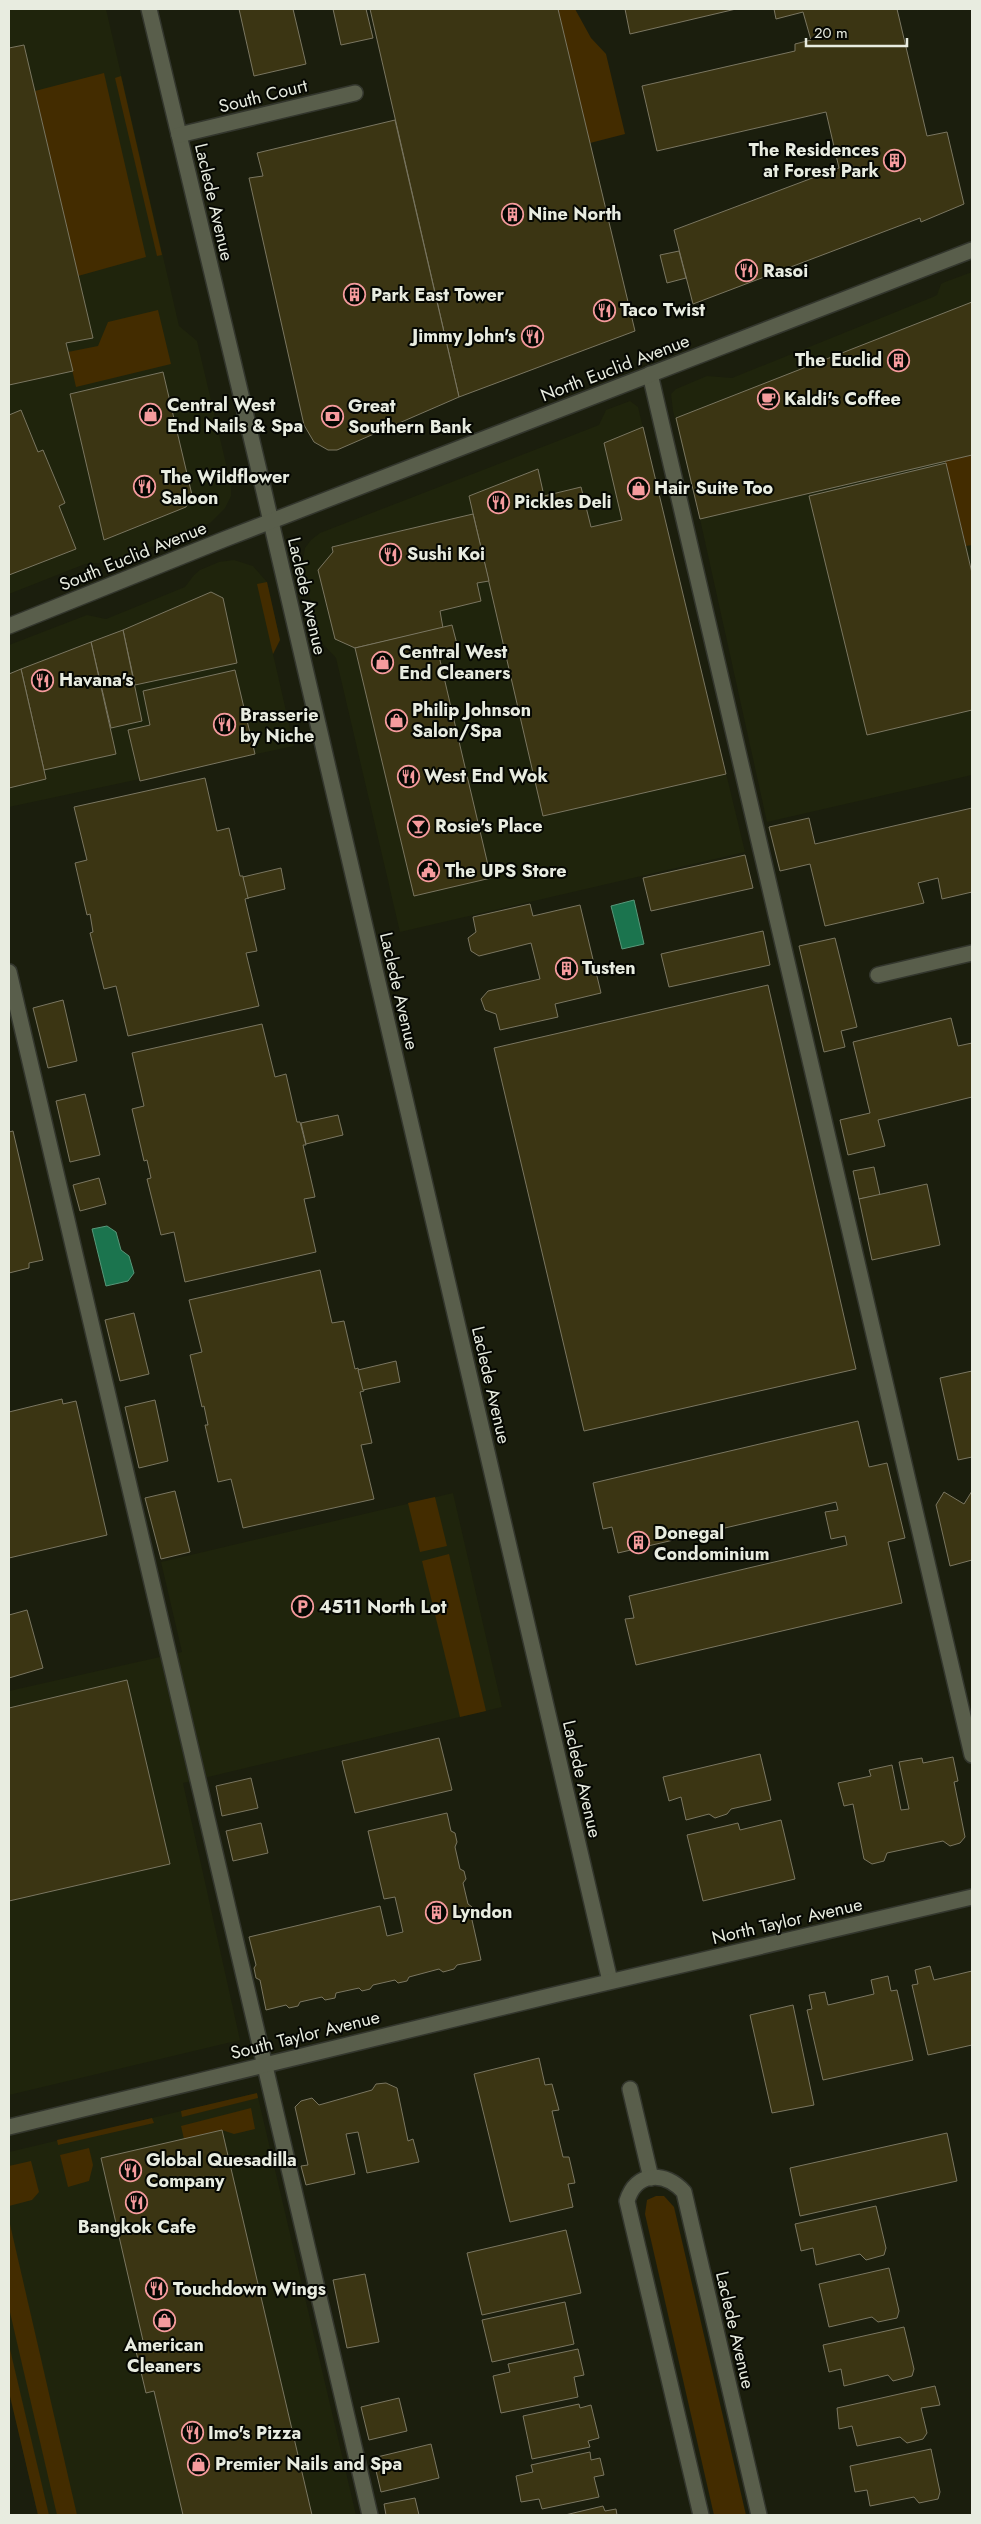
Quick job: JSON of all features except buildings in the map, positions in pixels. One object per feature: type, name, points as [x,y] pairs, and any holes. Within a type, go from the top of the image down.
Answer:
[{"type":"street","name":"Laclede Avenue","points":[[149,9],[271,522],[610,1981]]},
{"type":"street","name":"South Court","points":[[179,135],[355,93]]},
{"type":"street","name":"North Euclid Avenue","points":[[271,522],[972,250]]},
{"type":"street","points":[[650,374],[972,1755]]},
{"type":"street","name":"South Euclid Avenue","points":[[9,626],[271,522]]},
{"type":"street","points":[[878,975],[972,953]]},
{"type":"street","points":[[9,972],[370,2515]]},
{"type":"street","name":"North Taylor Avenue","points":[[610,1981],[972,1897]]},
{"type":"street","name":"South Taylor Avenue","points":[[9,2127],[610,1981]]},
{"type":"street","points":[[630,2089],[651,2178],[641,2181],[631,2189],[627,2201],[700,2515]]},
{"type":"street","name":"Laclede Avenue","points":[[651,2178],[663,2177],[675,2181],[684,2192],[759,2515]]},
{"type":"shaded area","points":[[9,9],[106,9],[179,326],[197,341],[231,485],[231,496],[225,508],[210,523],[114,562],[85,564],[9,594]]},
{"type":"shaded area","points":[[558,9],[575,9],[591,38],[606,54],[625,134],[590,143]]},
{"type":"shaded area","points":[[104,73],[146,257],[78,276],[35,91]]},
{"type":"shaded area","points":[[121,76],[162,255],[157,256],[115,78]]},
{"type":"shaded area","points":[[972,272],[972,775],[767,822],[700,519],[673,411],[671,394],[676,389],[707,376],[732,378],[933,297],[937,295],[941,284]]},
{"type":"shaded area","points":[[158,310],[171,364],[76,387],[68,352],[98,346],[108,322]]},
{"type":"shaded area","points":[[630,401],[638,407],[745,852],[400,932],[336,658],[322,643],[319,636],[302,565],[305,548],[320,533],[599,425],[606,410]]},
{"type":"shaded area","points":[[972,455],[972,545],[966,546],[945,461]]},
{"type":"shaded area","points":[[234,560],[253,566],[267,582],[280,640],[273,654],[294,746],[9,807],[9,645],[87,615],[106,619],[185,587],[200,570],[219,562]]},
{"type":"shaded area","points":[[267,582],[280,640],[273,654],[257,584]]},
{"type":"shaded area","points":[[634,900],[644,944],[622,949],[611,906]]},
{"type":"shaded area","points":[[107,1226],[116,1232],[121,1250],[129,1256],[134,1273],[128,1281],[106,1286],[92,1229]]},
{"type":"shaded area","points":[[453,1493],[502,1707],[183,1783],[240,2040],[9,2095],[9,1691],[182,1652],[161,1562]]},
{"type":"shaded area","points":[[435,1497],[447,1546],[420,1552],[408,1503]]},
{"type":"shaded area","points":[[449,1554],[486,1711],[460,1717],[422,1561]]},
{"type":"shaded area","points":[[257,2093],[356,2515],[38,2515],[9,2392],[9,2152]]},
{"type":"shaded area","points":[[257,2093],[258,2098],[182,2117],[181,2111]]},
{"type":"shaded area","points":[[251,2108],[255,2129],[234,2134],[222,2130],[184,2139],[181,2126]]},
{"type":"shaded area","points":[[152,2118],[154,2123],[58,2145],[57,2140]]},
{"type":"shaded area","points":[[89,2148],[93,2165],[89,2181],[68,2187],[60,2155]]},
{"type":"shaded area","points":[[31,2161],[39,2192],[32,2200],[9,2206],[9,2166]]},
{"type":"shaded area","points":[[656,2196],[664,2196],[674,2207],[746,2515],[714,2515],[645,2214],[647,2200]]},
{"type":"shaded area","points":[[9,2220],[77,2515],[57,2515],[9,2308]]},
{"type":"shaded area","points":[[9,2345],[49,2515],[38,2515],[9,2392]]},
{"type":"place","name":"The Residences at Forest Park","points":[[895,160]]},
{"type":"place","name":"Nine North","points":[[512,214]]},
{"type":"place","name":"Rasoi","points":[[747,271]]},
{"type":"place","name":"Park East Tower","points":[[355,295]]},
{"type":"place","name":"Taco Twist","points":[[604,310]]},
{"type":"place","name":"Jimmy John's","points":[[532,336]]},
{"type":"place","name":"The Euclid","points":[[898,360]]},
{"type":"place","name":"Kaldi's Coffee","points":[[768,399]]},
{"type":"place","name":"Central West End Nails & Spa","points":[[151,415]]},
{"type":"place","name":"Great Southern Bank","points":[[332,416]]},
{"type":"place","name":"The Wildflower Saloon","points":[[145,487]]},
{"type":"place","name":"Hair Suite Too","points":[[638,488]]},
{"type":"place","name":"Pickles Deli","points":[[498,502]]},
{"type":"place","name":"Sushi Koi","points":[[391,554]]},
{"type":"place","name":"Central West End Cleaners","points":[[383,662]]},
{"type":"place","name":"Havana's","points":[[43,680]]},
{"type":"place","name":"Philip Johnson Salon/Spa","points":[[396,720]]},
{"type":"place","name":"Brasserie by Niche","points":[[224,725]]},
{"type":"place","name":"West End Wok","points":[[408,776]]},
{"type":"place","name":"Rosie's Place","points":[[419,826]]},
{"type":"place","name":"The UPS Store","points":[[429,871]]},
{"type":"place","name":"Tusten","points":[[566,968]]},
{"type":"place","name":"Donegal Condominium","points":[[638,1543]]},
{"type":"place","name":"4511 North Lot","points":[[303,1607]]},
{"type":"place","name":"Lyndon","points":[[436,1912]]},
{"type":"place","name":"Global Quesadilla Company","points":[[130,2170]]},
{"type":"place","name":"Bangkok Cafe","points":[[137,2202]]},
{"type":"place","name":"Touchdown Wings","points":[[157,2289]]},
{"type":"place","name":"American Cleaners","points":[[164,2320]]},
{"type":"place","name":"Imo's Pizza","points":[[192,2433]]},
{"type":"place","name":"Premier Nails and Spa","points":[[199,2464]]}]
